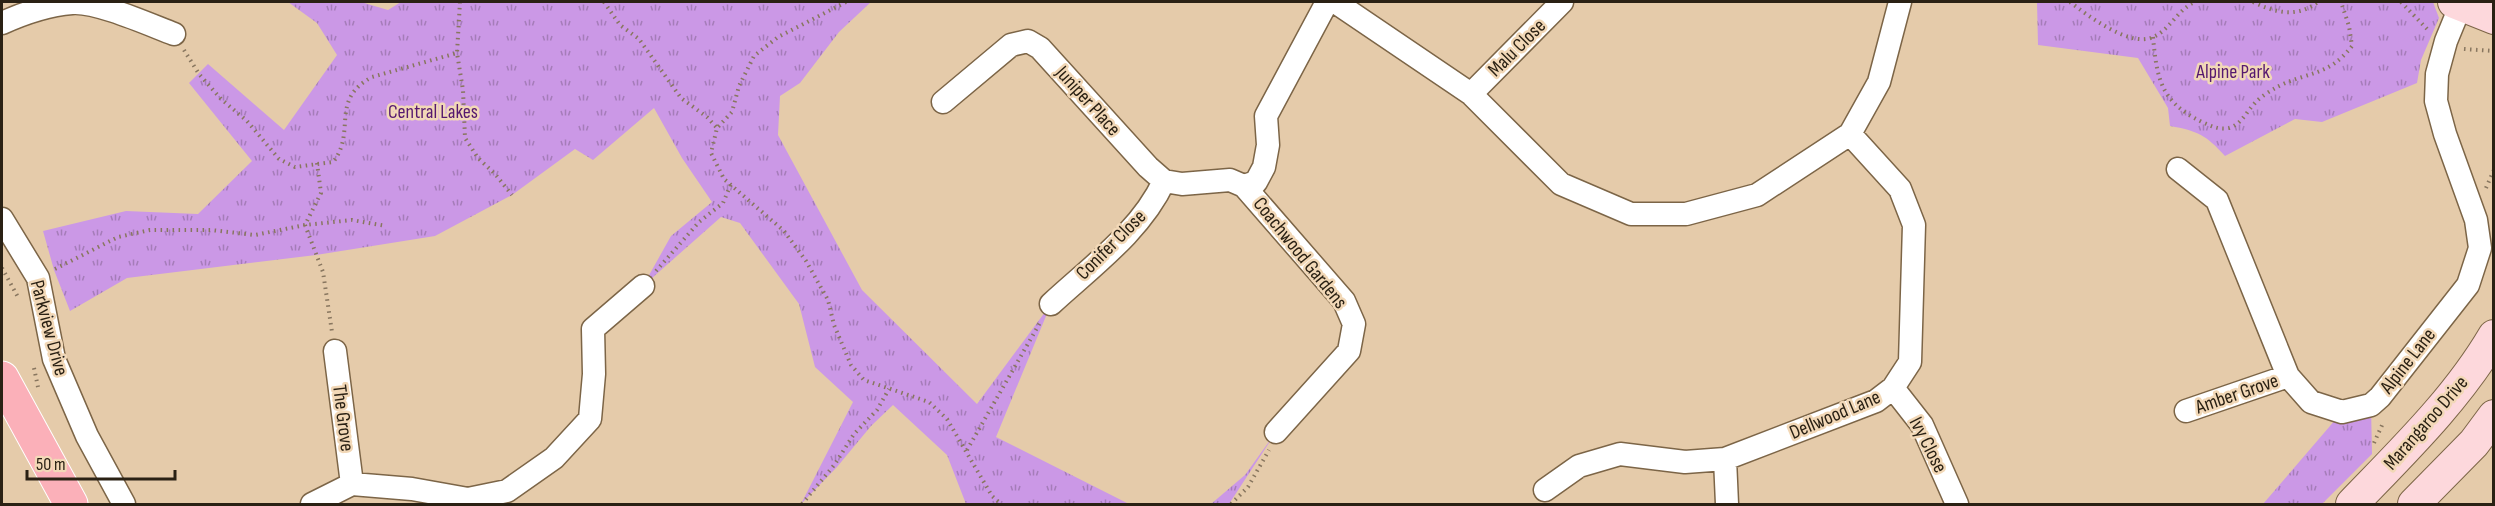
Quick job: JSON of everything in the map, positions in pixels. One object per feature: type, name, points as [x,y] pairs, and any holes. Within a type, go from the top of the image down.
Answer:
[{"type":"main road","points":[[2459,2],[2493,18]]},
{"type":"main road","name":"Marangaroo Drive","points":[[2352,504],[2420,432],[2472,369],[2493,336]]},
{"type":"main road","points":[[5,388],[71,504]]},
{"type":"main road","points":[[2414,504],[2474,443],[2493,416]]},
{"type":"street","points":[[2,23],[32,10],[75,2],[114,11],[174,34]]},
{"type":"street","name":"Coachwood Gardens","points":[[1275,432],[1349,351],[1354,324],[1344,301],[1244,186],[1256,182],[1264,167],[1268,145],[1266,116],[1327,2]]},
{"type":"street","points":[[1335,2],[1471,94],[1561,184],[1631,214],[1686,214],[1756,195],[1850,134],[1879,82],[1900,2]]},
{"type":"street","name":"Malu Close","points":[[1471,94],[1562,2]]},
{"type":"street","name":"Alpine Lane","points":[[2178,169],[2217,200],[2288,376],[2311,402],[2342,412],[2371,405],[2380,397],[2468,285],[2480,248],[2476,220],[2445,134],[2436,101],[2437,74],[2459,2]]},
{"type":"street","name":"Juniper Place","points":[[943,102],[1011,45],[1028,41],[1040,48],[1148,167],[1164,181]]},
{"type":"street","name":"Dellwood Lane","points":[[1545,490],[1579,466],[1620,454],[1685,462],[1725,459],[1876,401],[1893,388],[1910,362],[1914,225],[1900,189],[1850,134]]},
{"type":"street","points":[[1164,181],[1182,184],[1230,180],[1244,186]]},
{"type":"street","name":"Conifer Close","points":[[1051,304],[1124,236],[1152,204],[1164,181]]},
{"type":"street","name":"Parkview Drive","points":[[2,219],[38,278],[54,358],[87,436],[124,504]]},
{"type":"street","points":[[312,504],[352,484],[412,489],[468,499],[508,497],[554,458],[590,419],[594,374],[593,329],[643,286]]},
{"type":"street","name":"The Grove","points":[[334,351],[352,484]]},
{"type":"street","name":"Amber Grove","points":[[2186,411],[2288,376]]},
{"type":"street","name":"Ivy Close","points":[[1893,388],[1922,425],[1957,504]]},
{"type":"street","points":[[1725,459],[1727,504]]},
{"type":"path","points":[[460,2],[457,52],[463,90],[465,138],[478,158],[512,195]]},
{"type":"path","points":[[604,2],[620,25],[639,39],[681,99],[707,117],[717,128]]},
{"type":"path","points":[[846,2],[778,37],[754,56],[739,86],[732,112],[717,128],[711,153],[724,179],[784,231],[806,261],[828,300],[834,325],[851,365],[864,380],[929,402],[947,419],[992,496],[1001,504]]},
{"type":"path","points":[[2070,2],[2094,21],[2140,39],[2153,37],[2186,6],[2195,2]]},
{"type":"path","points":[[2253,2],[2271,11],[2292,13],[2307,10],[2318,2]]},
{"type":"path","points":[[2153,37],[2156,72],[2163,90],[2185,114],[2214,128],[2228,128],[2243,120],[2256,102],[2278,87],[2317,74],[2341,60],[2352,46],[2349,26],[2341,2]]},
{"type":"path","points":[[174,34],[199,74],[221,99],[247,121],[279,159],[295,166],[333,162],[342,152],[347,102],[360,84],[372,77],[457,52]]},
{"type":"path","points":[[317,164],[321,193],[305,225],[323,272],[334,351]]},
{"type":"path","points":[[643,286],[699,222],[723,203],[731,184]]},
{"type":"path","points":[[38,278],[118,237],[150,230],[211,230],[255,235],[305,225],[352,220],[386,226]]},
{"type":"path","points":[[967,450],[1051,304]]},
{"type":"path","points":[[802,504],[835,464],[854,434],[877,410],[889,389]]},
{"type":"path","points":[[1231,504],[1248,487],[1264,462],[1275,432]]},
{"type":"green space","name":"Central Lakes","points":[[288,2],[361,2],[388,10],[401,2],[871,2],[839,32],[800,83],[780,96],[778,135],[862,290],[977,404],[1051,304],[996,437],[1129,504],[966,504],[947,455],[893,405],[871,426],[837,467],[801,504],[853,402],[815,367],[799,304],[740,223],[721,217],[643,286],[671,236],[712,202],[682,158],[654,108],[593,160],[575,149],[512,195],[435,236],[316,255],[127,278],[70,311],[54,270],[43,231],[126,211],[198,214],[252,161],[189,83],[208,64],[284,130],[337,55],[317,23]]},
{"type":"green space","name":"Alpine Park","points":[[2037,2],[2433,2],[2439,18],[2421,60],[2417,83],[2322,122],[2295,119],[2225,156],[2201,135],[2170,126],[2168,108],[2138,58],[2038,45]]},
{"type":"green space","points":[[2371,405],[2372,454],[2322,504],[2263,504],[2342,412]]},
{"type":"green space","points":[[1276,432],[1229,504],[1211,504],[1245,475]]}]
